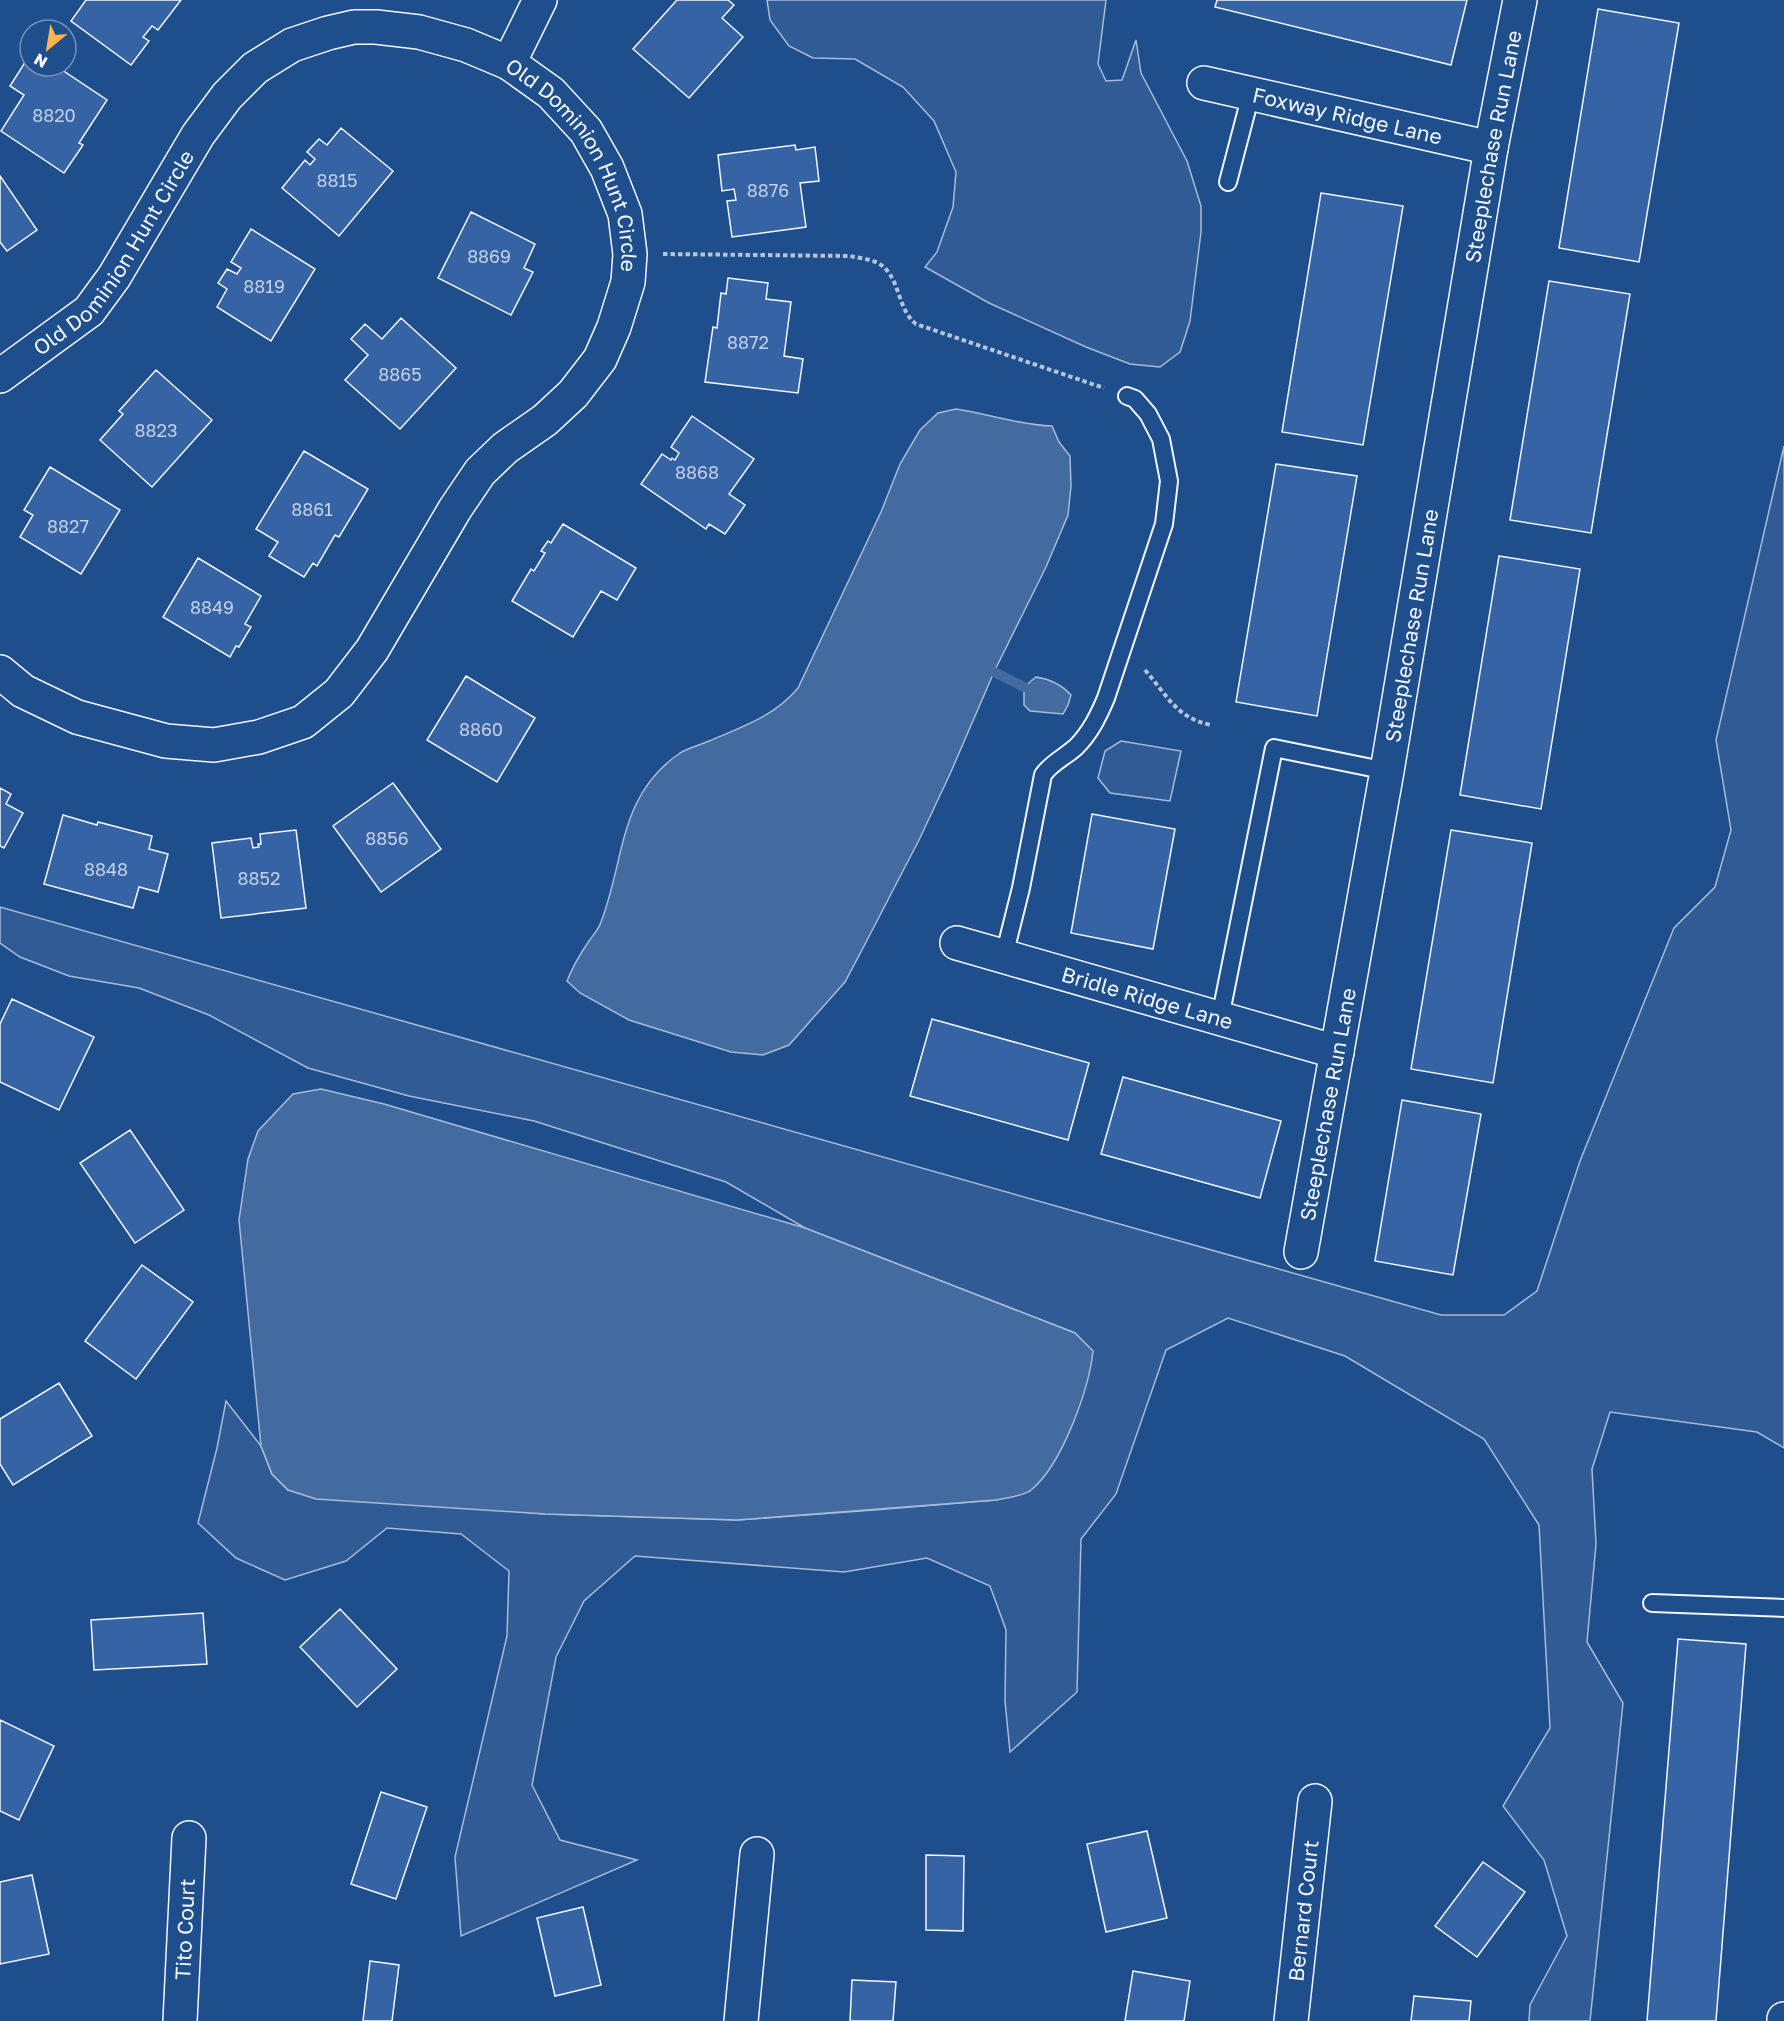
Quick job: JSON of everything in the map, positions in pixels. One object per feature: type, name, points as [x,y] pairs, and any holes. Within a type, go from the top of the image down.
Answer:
[{"type":"street","points":[[509,63],[540,0]]},
{"type":"street","name":"Steeplechase Run Lane","points":[[1301,1252],[1387,771],[1491,148],[1520,0]]},
{"type":"street","name":"Old Dominion Hunt Circle","points":[[0,376],[89,311],[114,277],[198,135],[227,96],[255,68],[292,45],[328,33],[354,27],[419,32],[466,45],[509,63],[551,93],[586,131],[607,168],[625,214],[630,254],[628,282],[615,327],[600,359],[573,394],[545,420],[506,448],[480,472],[455,508],[372,650],[339,693],[303,722],[259,737],[214,745],[166,741],[77,717],[23,692],[0,672]]},
{"type":"street","name":"Foxway Ridge Lane","points":[[1204,83],[1491,148]]},
{"type":"street","name":"Bridle Ridge Lane","points":[[957,943],[1337,1052]]},
{"type":"street","name":"Bernard Court","points":[[1291,2021],[1315,1801]]},
{"type":"street","name":"Tito Court","points":[[180,2021],[189,1838]]},
{"type":"street","points":[[741,2021],[757,1854]]},
{"type":"lane","points":[[1228,182],[1251,94]]},
{"type":"lane","points":[[1004,956],[1021,888],[1043,775],[1047,768],[1074,749],[1096,721],[1106,698],[1164,524],[1169,481],[1161,439],[1148,414],[1135,399],[1127,396]]},
{"type":"lane","points":[[1220,1018],[1274,748],[1387,771]]},
{"type":"lane","points":[[1652,1603],[1784,1608]]},
{"type":"path","points":[[630,254],[839,256],[879,263],[890,273],[904,310],[916,324],[1127,396]]},
{"type":"path","points":[[1122,649],[1145,670],[1182,714],[1198,722],[1211,725]]},
{"type":"shaded area","points":[[767,0],[1106,0],[1098,64],[1106,81],[1122,80],[1136,40],[1141,73],[1187,161],[1201,206],[1201,232],[1190,321],[1180,352],[1160,367],[1130,364],[1086,347],[989,303],[925,267],[937,252],[953,207],[956,172],[934,121],[903,87],[855,59],[813,58],[789,46],[770,20]]},
{"type":"shaded area","points":[[956,409],[1028,424],[1052,426],[1059,442],[1070,456],[1071,486],[1068,515],[1046,567],[994,672],[919,840],[845,982],[789,1045],[763,1055],[731,1052],[629,1020],[580,993],[567,981],[580,955],[600,925],[609,899],[626,830],[645,788],[660,770],[680,753],[757,720],[779,706],[798,688],[881,512],[900,464],[920,430],[938,413]]},
{"type":"shaded area","points":[[1784,446],[1784,1448],[1757,1432],[1610,1412],[1592,1469],[1596,1544],[1587,1642],[1623,1703],[1590,2021],[1529,2021],[1530,2005],[1567,1936],[1544,1860],[1503,1806],[1550,1728],[1539,1525],[1484,1439],[1345,1356],[1228,1318],[1166,1350],[1116,1494],[1081,1539],[1077,1692],[1010,1752],[1005,1701],[1006,1630],[990,1586],[927,1558],[844,1572],[635,1556],[584,1601],[556,1657],[532,1785],[560,1840],[637,1860],[461,1936],[455,1857],[507,1636],[509,1571],[461,1534],[387,1528],[346,1561],[285,1580],[236,1558],[198,1523],[226,1401],[261,1446],[272,1474],[288,1490],[545,1514],[737,1520],[874,1510],[996,1500],[1030,1491],[1075,1333],[805,1228],[726,1182],[534,1121],[409,1096],[308,1068],[209,1015],[139,988],[69,976],[20,957],[0,943],[0,907],[1441,1315],[1504,1315],[1537,1291],[1580,1161],[1674,928],[1715,887],[1731,830],[1716,740]]},
{"type":"shaded area","points":[[1036,677],[1055,683],[1071,695],[1063,714],[1030,711],[1024,705],[1024,687]]},
{"type":"shaded area","points":[[1121,741],[1181,751],[1170,801],[1110,793],[1098,778],[1105,751]]},
{"type":"shaded area","points":[[321,1089],[384,1104],[805,1228],[1075,1333],[1093,1351],[1080,1405],[1063,1445],[1053,1463],[1031,1490],[1015,1496],[996,1500],[737,1520],[545,1514],[316,1499],[288,1490],[272,1474],[261,1446],[239,1220],[248,1159],[258,1131],[293,1094]]},
{"type":"building","points":[[86,0],[181,0],[158,30],[152,26],[143,37],[149,41],[131,65],[78,26],[78,18],[73,18]]},
{"type":"building","points":[[677,0],[728,0],[734,5],[722,18],[743,37],[689,98],[633,49]]},
{"type":"building","points":[[1217,0],[1467,0],[1451,65],[1215,7]]},
{"type":"building","points":[[1598,9],[1679,23],[1639,262],[1559,248]]},
{"type":"building","points":[[18,73],[18,78],[74,78],[107,100],[79,143],[83,145],[64,173],[1,131],[24,95],[10,86]]},
{"type":"building","points":[[341,128],[393,171],[339,236],[282,188],[305,160],[310,165],[315,159],[307,152],[319,139],[327,145]]},
{"type":"building","points":[[795,145],[796,150],[815,147],[819,181],[800,183],[806,227],[732,237],[727,201],[736,200],[734,189],[722,191],[718,155]]},
{"type":"building","points":[[0,176],[37,230],[7,251],[0,242]]},
{"type":"building","points":[[1321,193],[1403,206],[1363,445],[1282,432]]},
{"type":"building","points":[[471,212],[535,244],[524,268],[533,272],[511,315],[438,278]]},
{"type":"building","points":[[251,229],[315,269],[271,341],[217,307],[227,289],[218,283],[227,269],[237,274],[241,268],[231,262]]},
{"type":"building","points":[[728,278],[768,283],[766,299],[791,302],[784,356],[803,359],[798,393],[705,382],[713,327],[717,328],[721,293],[726,294]]},
{"type":"building","points":[[1549,281],[1630,294],[1591,533],[1510,520]]},
{"type":"building","points":[[401,318],[456,368],[400,429],[345,380],[368,355],[351,339],[365,324],[382,339]]},
{"type":"building","points":[[156,370],[212,420],[152,487],[100,440],[123,414],[119,411]]},
{"type":"building","points":[[692,416],[754,459],[729,494],[745,505],[725,534],[709,524],[706,529],[641,484],[662,454],[675,460],[679,453],[671,447]]},
{"type":"building","points":[[304,451],[368,489],[339,537],[335,535],[317,566],[313,563],[304,577],[269,556],[278,542],[256,529]]},
{"type":"building","points":[[1276,464],[1357,476],[1317,716],[1236,702]]},
{"type":"building","points":[[50,467],[120,510],[81,574],[20,537],[33,515],[24,510]]},
{"type":"building","points":[[563,524],[636,568],[617,600],[601,591],[573,637],[512,601],[531,569],[534,571],[545,553],[541,551],[548,541],[551,543]]},
{"type":"building","points":[[1499,556],[1580,569],[1541,809],[1460,795]]},
{"type":"building","points":[[198,558],[261,596],[245,624],[251,627],[230,657],[163,617]]},
{"type":"building","points":[[466,676],[535,718],[497,782],[427,740]]},
{"type":"building","points":[[393,783],[441,849],[381,892],[333,826]]},
{"type":"building","points":[[0,788],[11,794],[6,804],[23,813],[4,848],[0,846]]},
{"type":"building","points":[[1092,814],[1175,829],[1153,949],[1071,933]]},
{"type":"building","points":[[63,815],[97,825],[98,822],[152,836],[149,849],[168,854],[158,892],[139,887],[133,908],[44,884]]},
{"type":"building","points":[[296,830],[306,908],[221,918],[212,843],[251,838],[253,848],[261,844],[260,834]]},
{"type":"building","points":[[1451,830],[1532,843],[1493,1083],[1411,1069]]},
{"type":"building","points":[[12,999],[94,1037],[59,1110],[0,1082],[0,1024]]},
{"type":"building","points":[[932,1019],[1089,1063],[1068,1140],[910,1096]]},
{"type":"building","points":[[1123,1077],[1281,1121],[1260,1198],[1101,1154]]},
{"type":"building","points":[[1402,1100],[1481,1114],[1453,1275],[1375,1261]]},
{"type":"building","points":[[130,1130],[184,1210],[135,1243],[80,1163]]},
{"type":"building","points":[[142,1265],[193,1302],[136,1379],[85,1341]]},
{"type":"building","points":[[59,1383],[92,1436],[13,1485],[0,1464],[0,1419]]},
{"type":"building","points":[[340,1609],[397,1669],[357,1707],[300,1647]]},
{"type":"building","points":[[203,1613],[207,1664],[94,1670],[91,1620]]},
{"type":"building","points":[[1678,1639],[1746,1644],[1716,2021],[1647,2021]]},
{"type":"building","points":[[0,1720],[54,1746],[19,1820],[0,1811]]},
{"type":"building","points":[[381,1792],[427,1807],[396,1899],[351,1884]]},
{"type":"building","points":[[1147,1831],[1167,1918],[1106,1932],[1087,1844]]},
{"type":"building","points":[[926,1855],[964,1856],[963,1931],[926,1930]]},
{"type":"building","points":[[1483,1862],[1525,1892],[1477,1957],[1435,1926]]},
{"type":"building","points":[[32,1875],[49,1954],[0,1964],[0,1882]]},
{"type":"building","points":[[583,1907],[601,1985],[555,1996],[537,1918]]},
{"type":"building","points":[[370,1961],[399,1965],[392,2021],[363,2021]]},
{"type":"building","points":[[1133,1971],[1190,1981],[1184,2021],[1125,2021]]},
{"type":"building","points":[[852,1980],[896,1982],[893,2021],[850,2021]]},
{"type":"building","points":[[1414,1996],[1471,2001],[1469,2021],[1411,2021]]},
{"type":"waterway","points":[[994,672],[1024,687]]}]
